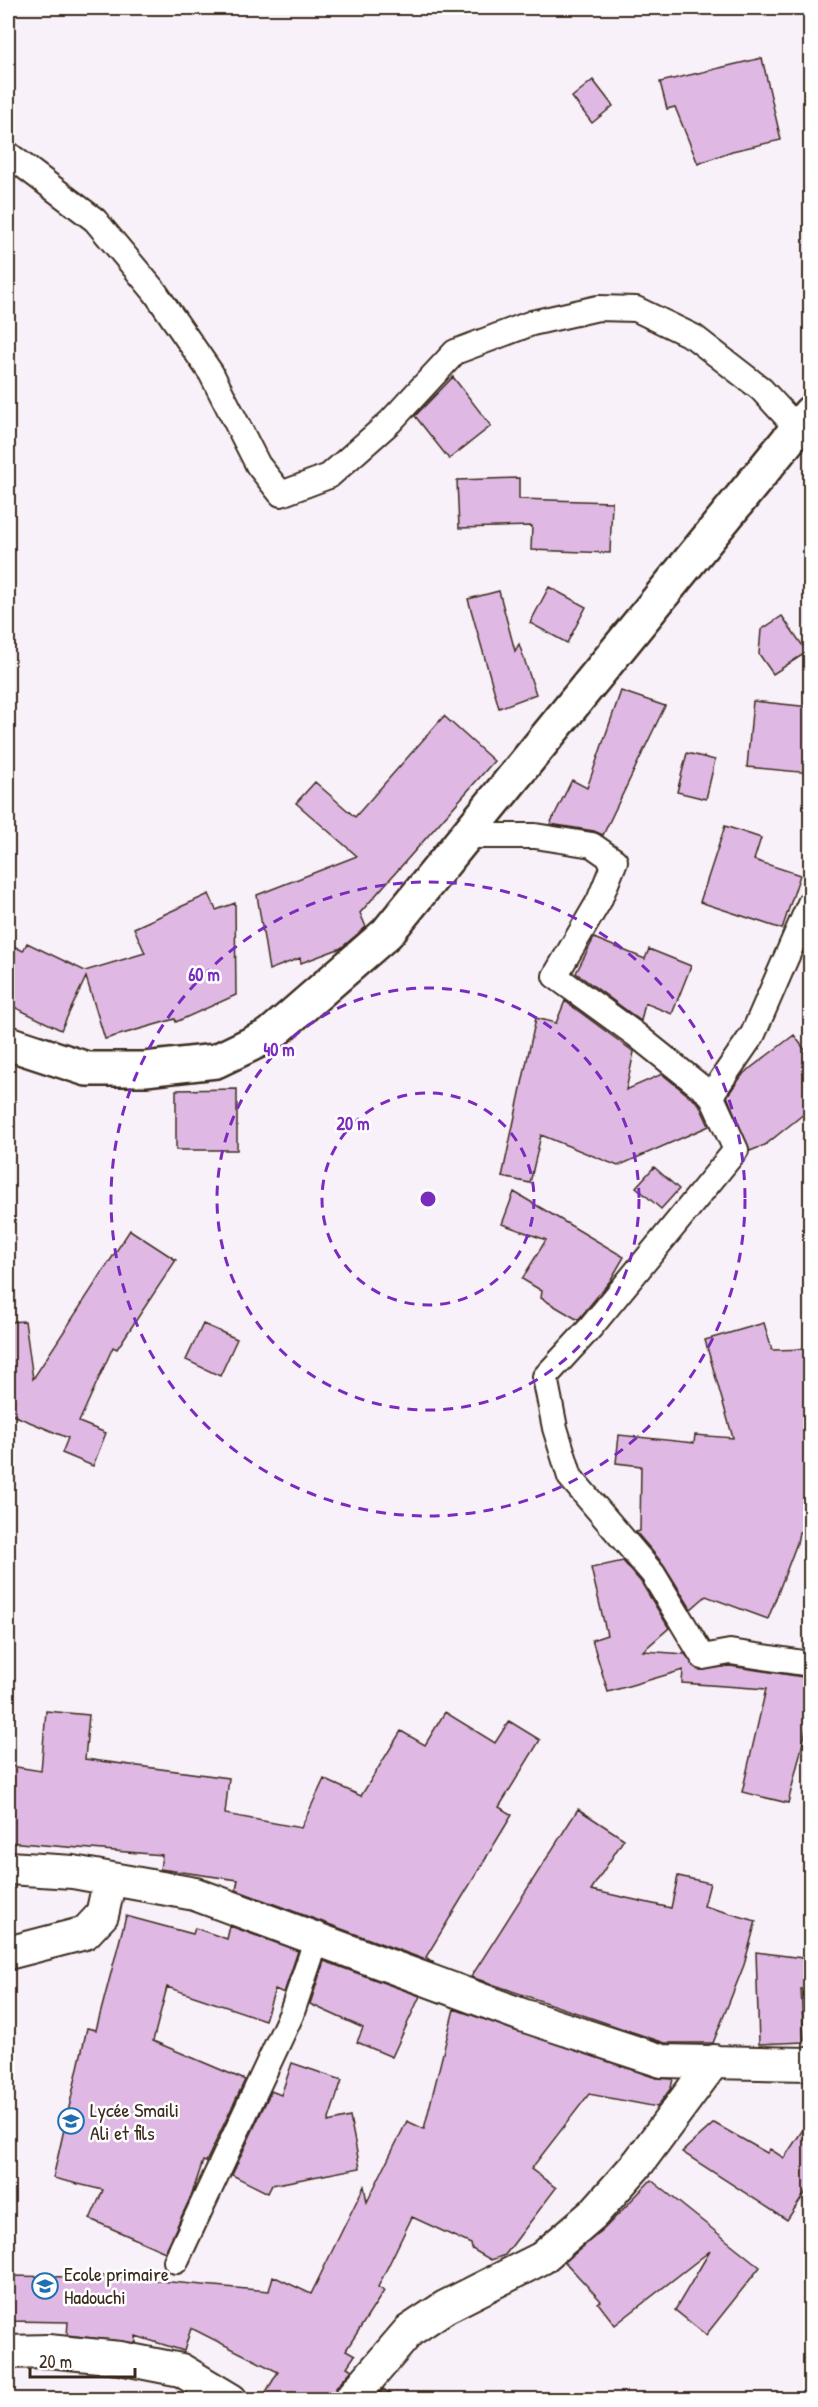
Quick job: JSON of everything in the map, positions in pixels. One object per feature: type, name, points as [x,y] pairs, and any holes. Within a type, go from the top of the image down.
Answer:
[{"type":"main road","points":[[8,1043],[87,1069],[145,1069],[216,1061],[270,1035],[387,933],[804,421]]},
{"type":"street","points":[[8,154],[95,220],[154,292],[211,373],[258,465],[281,494],[329,476],[390,422],[455,352],[532,324],[598,308],[636,309],[694,337],[804,421]]},
{"type":"street","points":[[466,836],[536,836],[592,845],[615,861],[599,901],[555,976],[635,1034],[711,1095],[736,1150],[591,1327],[545,1377],[555,1428],[570,1477],[653,1574],[703,1657],[730,1652],[810,1664]]},
{"type":"street","points":[[711,1095],[753,1034],[810,903]]},
{"type":"street","points":[[8,1868],[73,1872],[195,1894],[522,2015],[662,2061],[810,2064]]},
{"type":"street","points":[[8,1953],[85,1933],[102,1915],[110,1879]]},
{"type":"street","points":[[176,2261],[291,2015],[316,1938]]},
{"type":"street","points":[[350,2400],[409,2331],[445,2307],[542,2258],[593,2214],[639,2162],[714,2061]]},
{"type":"street","points":[[8,2352],[48,2351],[120,2358],[181,2370],[231,2400]]},
{"type":"building","points":[[762,58],[781,140],[732,151],[698,164],[675,107],[667,109],[660,82]]},
{"type":"building","points":[[593,80],[613,106],[592,123],[572,97]]},
{"type":"building","points":[[453,377],[491,426],[449,459],[415,416]]},
{"type":"building","points":[[519,478],[519,499],[612,502],[610,553],[531,550],[532,526],[459,528],[457,480]]},
{"type":"building","points":[[549,587],[586,607],[567,643],[530,623]]},
{"type":"building","points":[[499,591],[515,651],[519,644],[536,694],[499,708],[468,599]]},
{"type":"building","points":[[782,616],[807,652],[773,674],[759,654],[761,630]]},
{"type":"building","points":[[621,691],[665,706],[603,835],[594,831],[550,824],[572,780],[587,788]]},
{"type":"building","points":[[753,701],[810,707],[810,773],[747,767]]},
{"type":"building","points":[[444,716],[494,761],[360,913],[366,927],[341,948],[301,963],[300,958],[269,970],[257,895],[357,856],[296,803],[315,782],[355,817]]},
{"type":"building","points":[[687,753],[715,760],[706,799],[677,792]]},
{"type":"building","points":[[725,826],[761,838],[754,860],[800,875],[782,929],[700,902]]},
{"type":"building","points":[[209,894],[216,910],[235,903],[236,995],[176,1022],[175,1019],[105,1039],[86,977],[61,1030],[8,1004],[8,943],[23,951],[27,943],[85,971],[145,953],[134,928]]},
{"type":"building","points":[[594,938],[645,959],[649,949],[691,966],[672,1014],[645,1003],[641,1021],[576,973]]},
{"type":"building","points":[[565,1001],[634,1052],[626,1090],[662,1074],[699,1104],[709,1126],[618,1166],[541,1135],[530,1183],[502,1177],[536,1018],[556,1023]]},
{"type":"building","points":[[794,1035],[810,1057],[810,1109],[765,1145],[750,1151],[727,1096],[744,1073]]},
{"type":"building","points":[[237,1089],[237,1150],[176,1150],[176,1090]]},
{"type":"building","points":[[654,1167],[679,1189],[661,1209],[636,1187]]},
{"type":"building","points":[[514,1192],[624,1257],[610,1281],[578,1320],[541,1298],[542,1291],[522,1279],[546,1240],[502,1224]]},
{"type":"building","points":[[130,1230],[176,1260],[117,1349],[113,1347],[79,1422],[106,1433],[93,1466],[62,1453],[68,1438],[8,1413],[8,1322],[25,1321],[33,1379]]},
{"type":"building","points":[[764,1323],[772,1350],[810,1349],[810,1533],[799,1532],[797,1543],[768,1619],[706,1596],[691,1609],[664,1565],[636,1532],[640,1531],[641,1466],[616,1463],[619,1435],[694,1443],[695,1435],[733,1438],[705,1340]]},
{"type":"building","points":[[203,1324],[237,1339],[220,1376],[186,1360]]},
{"type":"building","points":[[623,1561],[641,1582],[669,1628],[643,1651],[685,1654],[698,1670],[730,1666],[810,1678],[810,1731],[806,1730],[788,1803],[742,1792],[766,1689],[682,1683],[683,1670],[608,1692],[592,1640],[607,1635],[591,1568]]},
{"type":"building","points":[[46,1711],[89,1715],[85,1759],[229,1778],[225,1814],[301,1828],[324,1779],[361,1796],[401,1731],[425,1745],[445,1712],[495,1743],[509,1721],[540,1740],[499,1807],[512,1815],[426,1957],[434,1963],[236,1890],[238,1880],[160,1869],[162,1855],[8,1842],[10,1766],[41,1771]]},
{"type":"building","points":[[578,1809],[624,1839],[591,1890],[671,1908],[678,1876],[710,1883],[704,1906],[756,1921],[744,1965],[713,2043],[665,2043],[471,1977]]},
{"type":"building","points":[[126,1916],[193,1934],[195,1928],[227,1939],[230,1926],[298,1951],[284,1993],[275,1989],[265,2020],[167,1987],[153,2041],[245,2080],[206,2162],[203,2161],[192,2194],[165,2252],[90,2219],[103,2190],[53,2178],[87,2028],[96,2030]]},
{"type":"building","points":[[756,1952],[810,1959],[810,1991],[801,1989],[804,2042],[759,2044]]},
{"type":"building","points":[[324,1961],[420,1996],[392,2057],[357,2042],[363,2028],[310,2004]]},
{"type":"building","points":[[454,2009],[656,2078],[673,2079],[671,2088],[657,2107],[589,2094],[531,2169],[556,2188],[505,2255],[491,2260],[472,2249],[471,2244],[412,2217],[378,2287],[384,2291],[346,2350],[355,2355],[347,2367],[352,2370],[336,2388],[332,2400],[261,2400],[278,2372],[191,2328],[184,2351],[136,2336],[136,2343],[67,2335],[68,2322],[8,2321],[8,2276],[72,2277],[73,2273],[269,2291],[273,2276],[311,2294],[364,2186],[367,2202],[407,2121],[424,2129]]},
{"type":"building","points":[[292,2063],[342,2080],[328,2122],[350,2117],[360,2168],[272,2185],[268,2193],[232,2175],[271,2091],[281,2095]]},
{"type":"building","points":[[810,2119],[810,2186],[787,2220],[682,2152],[714,2123],[767,2153],[770,2149],[784,2158]]},
{"type":"building","points":[[651,2180],[760,2267],[706,2335],[675,2310],[710,2251],[615,2325],[598,2303],[601,2301],[565,2262],[605,2228]]},
{"type":"building","points":[[383,2389],[401,2400],[374,2400]]},
{"type":"place","name":"Lycée Smaili Ali et fils","points":[[71,2121]]},
{"type":"place","name":"Ecole primaire Hadouchi","points":[[45,2286]]}]
